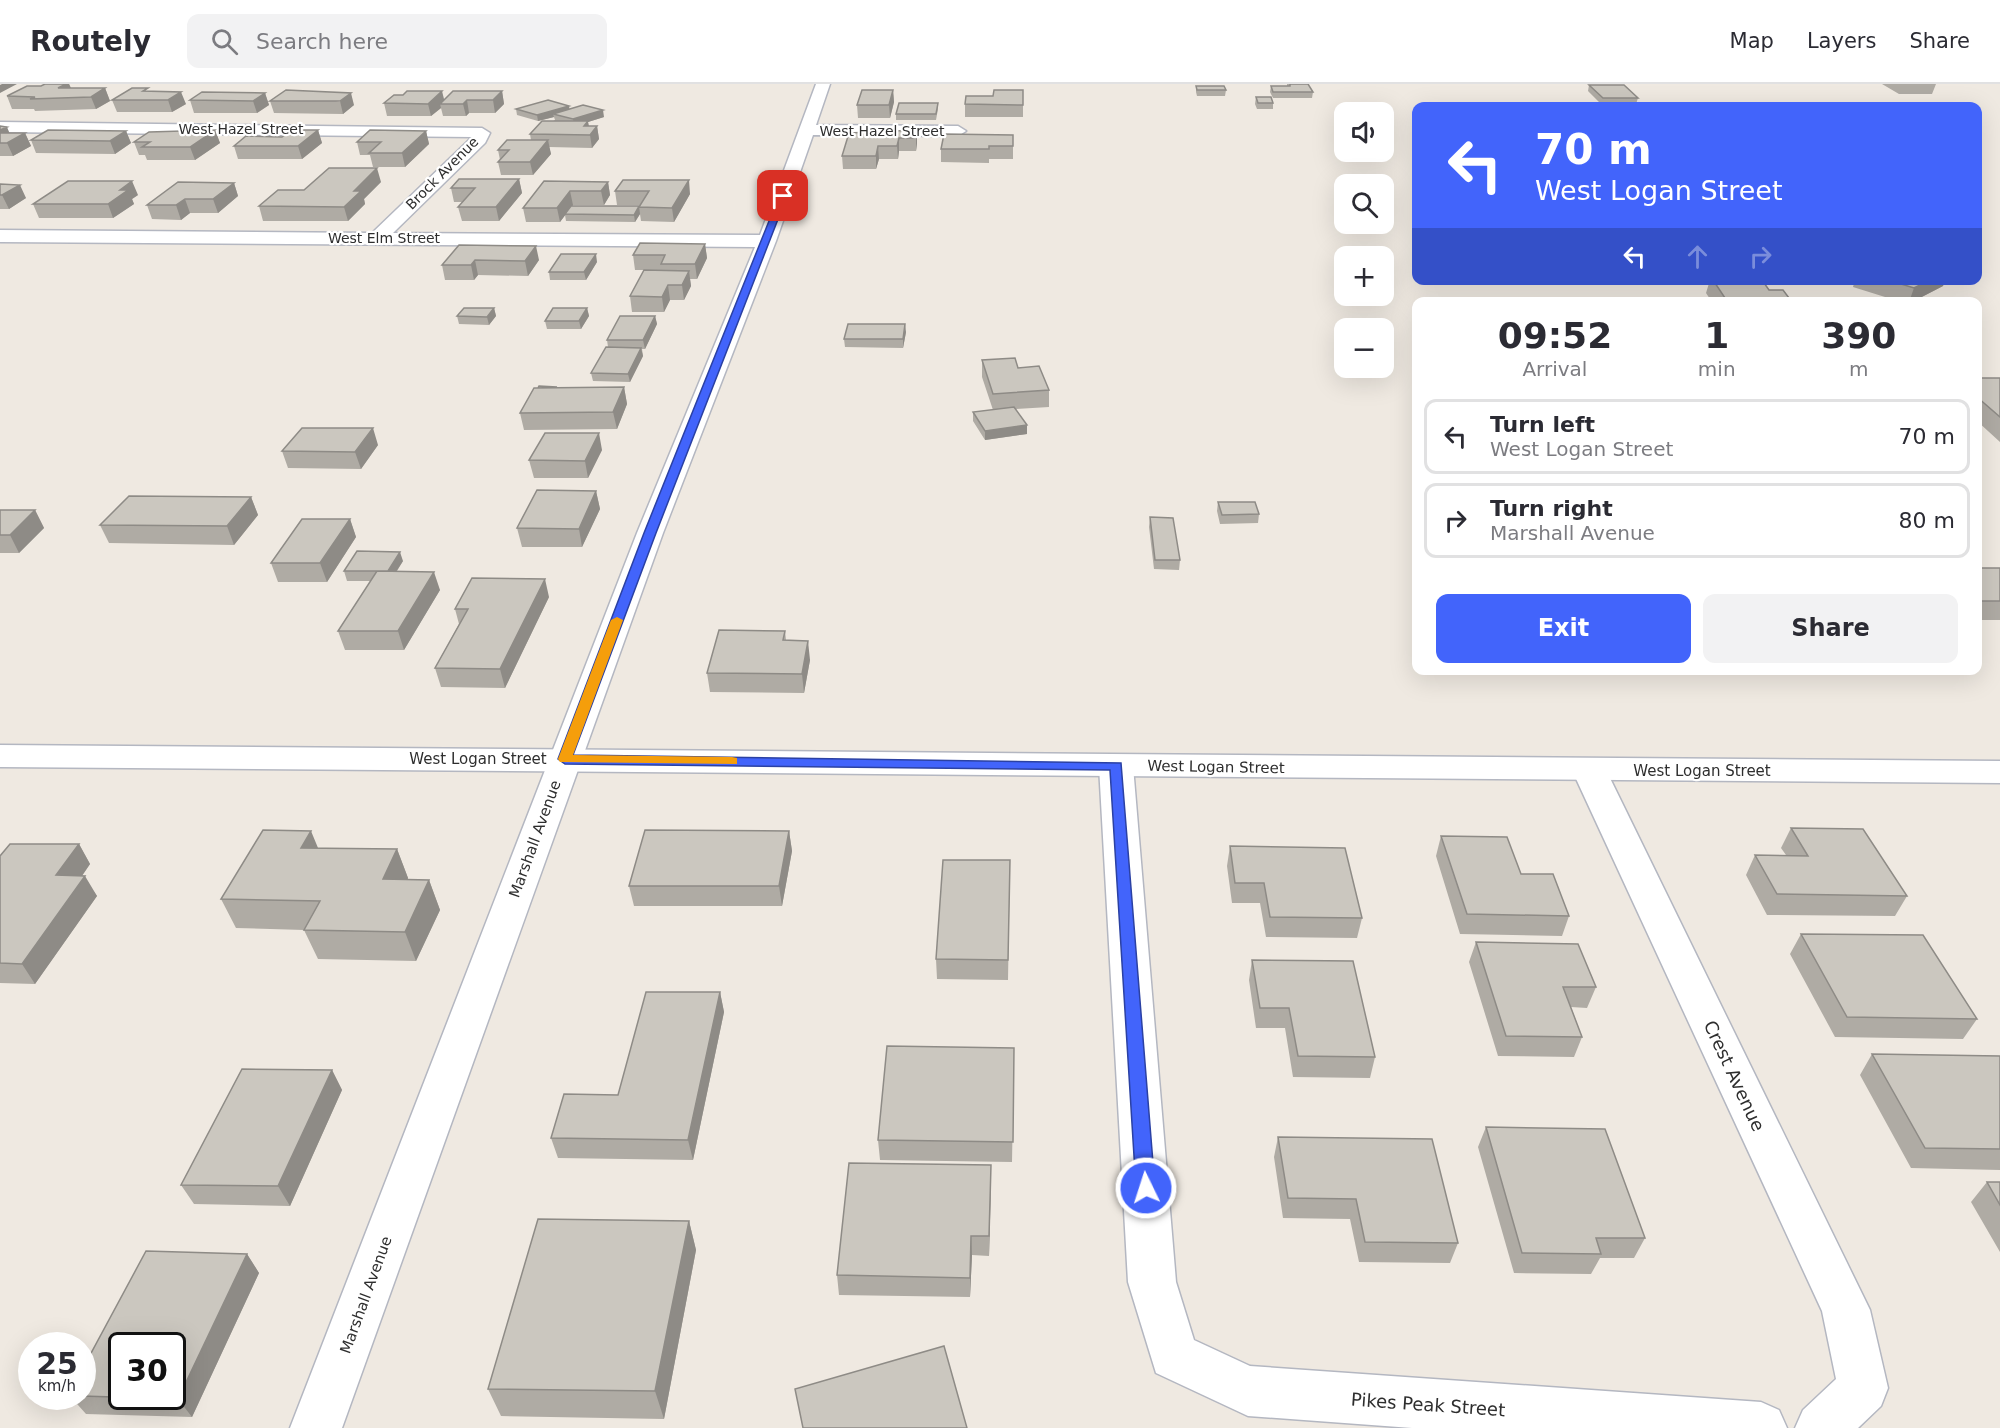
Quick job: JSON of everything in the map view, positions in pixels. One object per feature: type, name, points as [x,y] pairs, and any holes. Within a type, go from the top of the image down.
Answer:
[{"type":"street","name":"Marshall Avenue","points":[[316,1428],[650,533],[767,241],[823,84]]},
{"type":"street","name":"West Hazel Street","points":[[0,127],[447,130],[482,133]]},
{"type":"street","name":"West Hazel Street","points":[[806,130],[958,131]]},
{"type":"street","name":"Brock Avenue","points":[[377,238],[479,140],[482,133]]},
{"type":"street","name":"West Elm Street","points":[[0,236],[767,241]]},
{"type":"street","name":"West Logan Street","points":[[0,756],[2000,772]]},
{"type":"street","name":"Pikes Peak Street","points":[[1116,766],[1152,1282],[1174,1356],[1248,1391],[1761,1428]]},
{"type":"street","name":"Crest Avenue","points":[[1589,770],[1846,1310],[1863,1388],[1821,1428]]},
{"type":"building","points":[[66,84],[58,88],[105,88],[91,97],[30,99],[35,97],[7,96],[27,86]]},
{"type":"building","points":[[1290,84],[1308,84],[1313,92],[1273,92],[1271,86],[1290,86]]},
{"type":"building","points":[[1589,85],[1624,85],[1638,98],[1603,98]]},
{"type":"building","points":[[1196,86],[1224,86],[1226,90],[1197,90]]},
{"type":"building","points":[[132,88],[148,88],[143,91],[181,92],[168,100],[112,100]]},
{"type":"building","points":[[286,90],[351,93],[340,101],[270,101]]},
{"type":"building","points":[[862,90],[893,90],[889,105],[857,105]]},
{"type":"building","points":[[994,90],[1023,90],[1023,105],[965,104],[966,96],[993,96]]},
{"type":"building","points":[[407,91],[442,91],[428,104],[384,103],[394,95],[403,95]]},
{"type":"building","points":[[453,91],[502,91],[493,100],[467,100],[463,104],[440,104]]},
{"type":"building","points":[[202,92],[265,93],[253,101],[190,100]]},
{"type":"building","points":[[1256,97],[1271,97],[1273,103],[1258,103]]},
{"type":"building","points":[[548,100],[569,106],[537,115],[516,109]]},
{"type":"building","points":[[899,103],[938,103],[936,114],[896,114]]},
{"type":"building","points":[[583,105],[603,110],[573,119],[553,114]]},
{"type":"building","points":[[542,121],[588,121],[584,126],[597,126],[590,135],[530,134]]},
{"type":"building","points":[[48,130],[126,131],[110,141],[31,140]]},
{"type":"building","points":[[215,130],[190,147],[142,147],[150,142],[134,142],[149,132]]},
{"type":"building","points":[[291,130],[318,130],[298,146],[234,146],[246,136],[282,137]]},
{"type":"building","points":[[370,130],[426,131],[402,153],[369,153],[381,142],[357,142]]},
{"type":"building","points":[[917,130],[916,138],[899,138],[897,146],[878,146],[876,156],[842,156],[849,133]]},
{"type":"building","points":[[0,133],[25,133],[7,143],[0,143]]},
{"type":"building","points":[[944,134],[1013,135],[1013,146],[989,146],[989,149],[941,149]]},
{"type":"building","points":[[507,140],[548,140],[530,162],[498,162],[509,150],[498,150]]},
{"type":"building","points":[[329,168],[377,168],[354,191],[361,191],[344,207],[259,206],[278,190],[304,190]]},
{"type":"building","points":[[459,179],[519,179],[496,207],[458,207],[475,188],[451,188]]},
{"type":"building","points":[[623,180],[689,180],[672,208],[639,207],[649,191],[615,191]]},
{"type":"building","points":[[68,181],[132,181],[120,190],[128,190],[108,204],[33,204]]},
{"type":"building","points":[[544,181],[608,182],[601,191],[570,191],[557,208],[523,208]]},
{"type":"building","points":[[178,182],[234,183],[213,199],[185,199],[176,205],[147,205]]},
{"type":"building","points":[[0,184],[20,185],[0,195]]},
{"type":"building","points":[[571,206],[639,206],[634,215],[565,214]]},
{"type":"building","points":[[640,243],[705,244],[695,264],[661,264],[665,255],[633,255]]},
{"type":"building","points":[[459,245],[536,246],[525,261],[475,260],[471,265],[442,265]]},
{"type":"building","points":[[561,254],[596,254],[584,272],[549,272]]},
{"type":"building","points":[[644,270],[689,271],[682,285],[668,285],[662,297],[630,296]]},
{"type":"building","points":[[1716,285],[1766,285],[1769,290],[1783,290],[1788,297],[1724,297]]},
{"type":"building","points":[[1904,285],[1920,285],[1914,288]]},
{"type":"building","points":[[464,308],[494,308],[487,317],[457,316]]},
{"type":"building","points":[[553,308],[587,308],[579,321],[545,321]]},
{"type":"building","points":[[620,316],[655,316],[643,340],[607,340]]},
{"type":"building","points":[[848,324],[905,324],[903,339],[844,339]]},
{"type":"building","points":[[606,347],[641,348],[628,374],[591,373]]},
{"type":"building","points":[[1015,358],[1018,368],[1039,366],[1049,390],[993,394],[982,360]]},
{"type":"building","points":[[1982,378],[2000,378],[2000,417],[1982,401]]},
{"type":"building","points":[[624,387],[613,412],[520,413],[534,388]]},
{"type":"building","points":[[1014,407],[1027,425],[985,431],[973,412]]},
{"type":"building","points":[[302,428],[373,428],[355,452],[282,451]]},
{"type":"building","points":[[545,433],[599,433],[585,461],[529,460]]},
{"type":"building","points":[[537,490],[596,491],[579,529],[517,528]]},
{"type":"building","points":[[129,496],[251,497],[227,526],[100,525]]},
{"type":"building","points":[[1218,502],[1255,502],[1259,514],[1222,515]]},
{"type":"building","points":[[0,510],[35,510],[10,535],[0,535]]},
{"type":"building","points":[[1150,517],[1173,518],[1180,560],[1155,560]]},
{"type":"building","points":[[302,519],[350,519],[320,563],[271,563]]},
{"type":"building","points":[[357,551],[400,552],[388,571],[344,571]]},
{"type":"building","points":[[1982,568],[2000,568],[2000,601],[1982,601]]},
{"type":"building","points":[[377,571],[434,572],[398,631],[338,631]]},
{"type":"building","points":[[472,578],[545,579],[500,669],[435,668],[468,609],[455,609]]},
{"type":"building","points":[[719,630],[785,631],[783,640],[808,641],[802,674],[707,673]]},
{"type":"building","points":[[1791,828],[1863,829],[1907,896],[1777,894],[1755,855],[1808,856]]},
{"type":"building","points":[[263,830],[311,831],[301,848],[397,849],[383,879],[429,880],[405,932],[304,930],[320,901],[221,899]]},
{"type":"building","points":[[645,830],[789,831],[779,886],[629,886]]},
{"type":"building","points":[[1441,836],[1507,837],[1521,874],[1553,874],[1569,916],[1467,914]]},
{"type":"building","points":[[10,844],[79,844],[56,875],[85,876],[22,964],[0,963],[0,856]]},
{"type":"building","points":[[1230,846],[1345,848],[1362,918],[1270,917],[1264,883],[1235,883]]},
{"type":"building","points":[[943,860],[1010,860],[1008,960],[936,959]]},
{"type":"building","points":[[1801,934],[1923,935],[1977,1019],[1847,1017]]},
{"type":"building","points":[[1476,942],[1578,944],[1596,987],[1563,987],[1582,1037],[1506,1036]]},
{"type":"building","points":[[1252,960],[1353,961],[1375,1057],[1298,1056],[1289,1008],[1260,1008]]},
{"type":"building","points":[[646,992],[720,992],[688,1140],[551,1138],[564,1094],[618,1095]]},
{"type":"building","points":[[887,1046],[1014,1048],[1013,1142],[878,1140]]},
{"type":"building","points":[[1872,1054],[2000,1056],[2000,1149],[1925,1148]]},
{"type":"building","points":[[242,1069],[332,1070],[278,1186],[181,1185]]},
{"type":"building","points":[[1486,1127],[1605,1129],[1645,1238],[1596,1238],[1601,1254],[1522,1253]]},
{"type":"building","points":[[1278,1137],[1432,1139],[1458,1243],[1365,1242],[1356,1199],[1288,1198]]},
{"type":"building","points":[[849,1163],[991,1165],[989,1236],[971,1236],[970,1278],[837,1275]]},
{"type":"building","points":[[1987,1182],[2000,1182],[2000,1205]]},
{"type":"building","points":[[538,1219],[689,1221],[655,1391],[488,1389]]},
{"type":"building","points":[[146,1251],[247,1254],[186,1382],[186,1332],[108,1332],[108,1397],[96,1396],[96,1344]]},
{"type":"building","points":[[944,1346],[967,1428],[803,1428],[795,1389]]},
{"type":"slow traffic","points":[[617,620],[565,759],[732,761]]},
{"type":"route","points":[[783,196],[650,533],[565,759],[1116,766],[1146,1188]]}]
